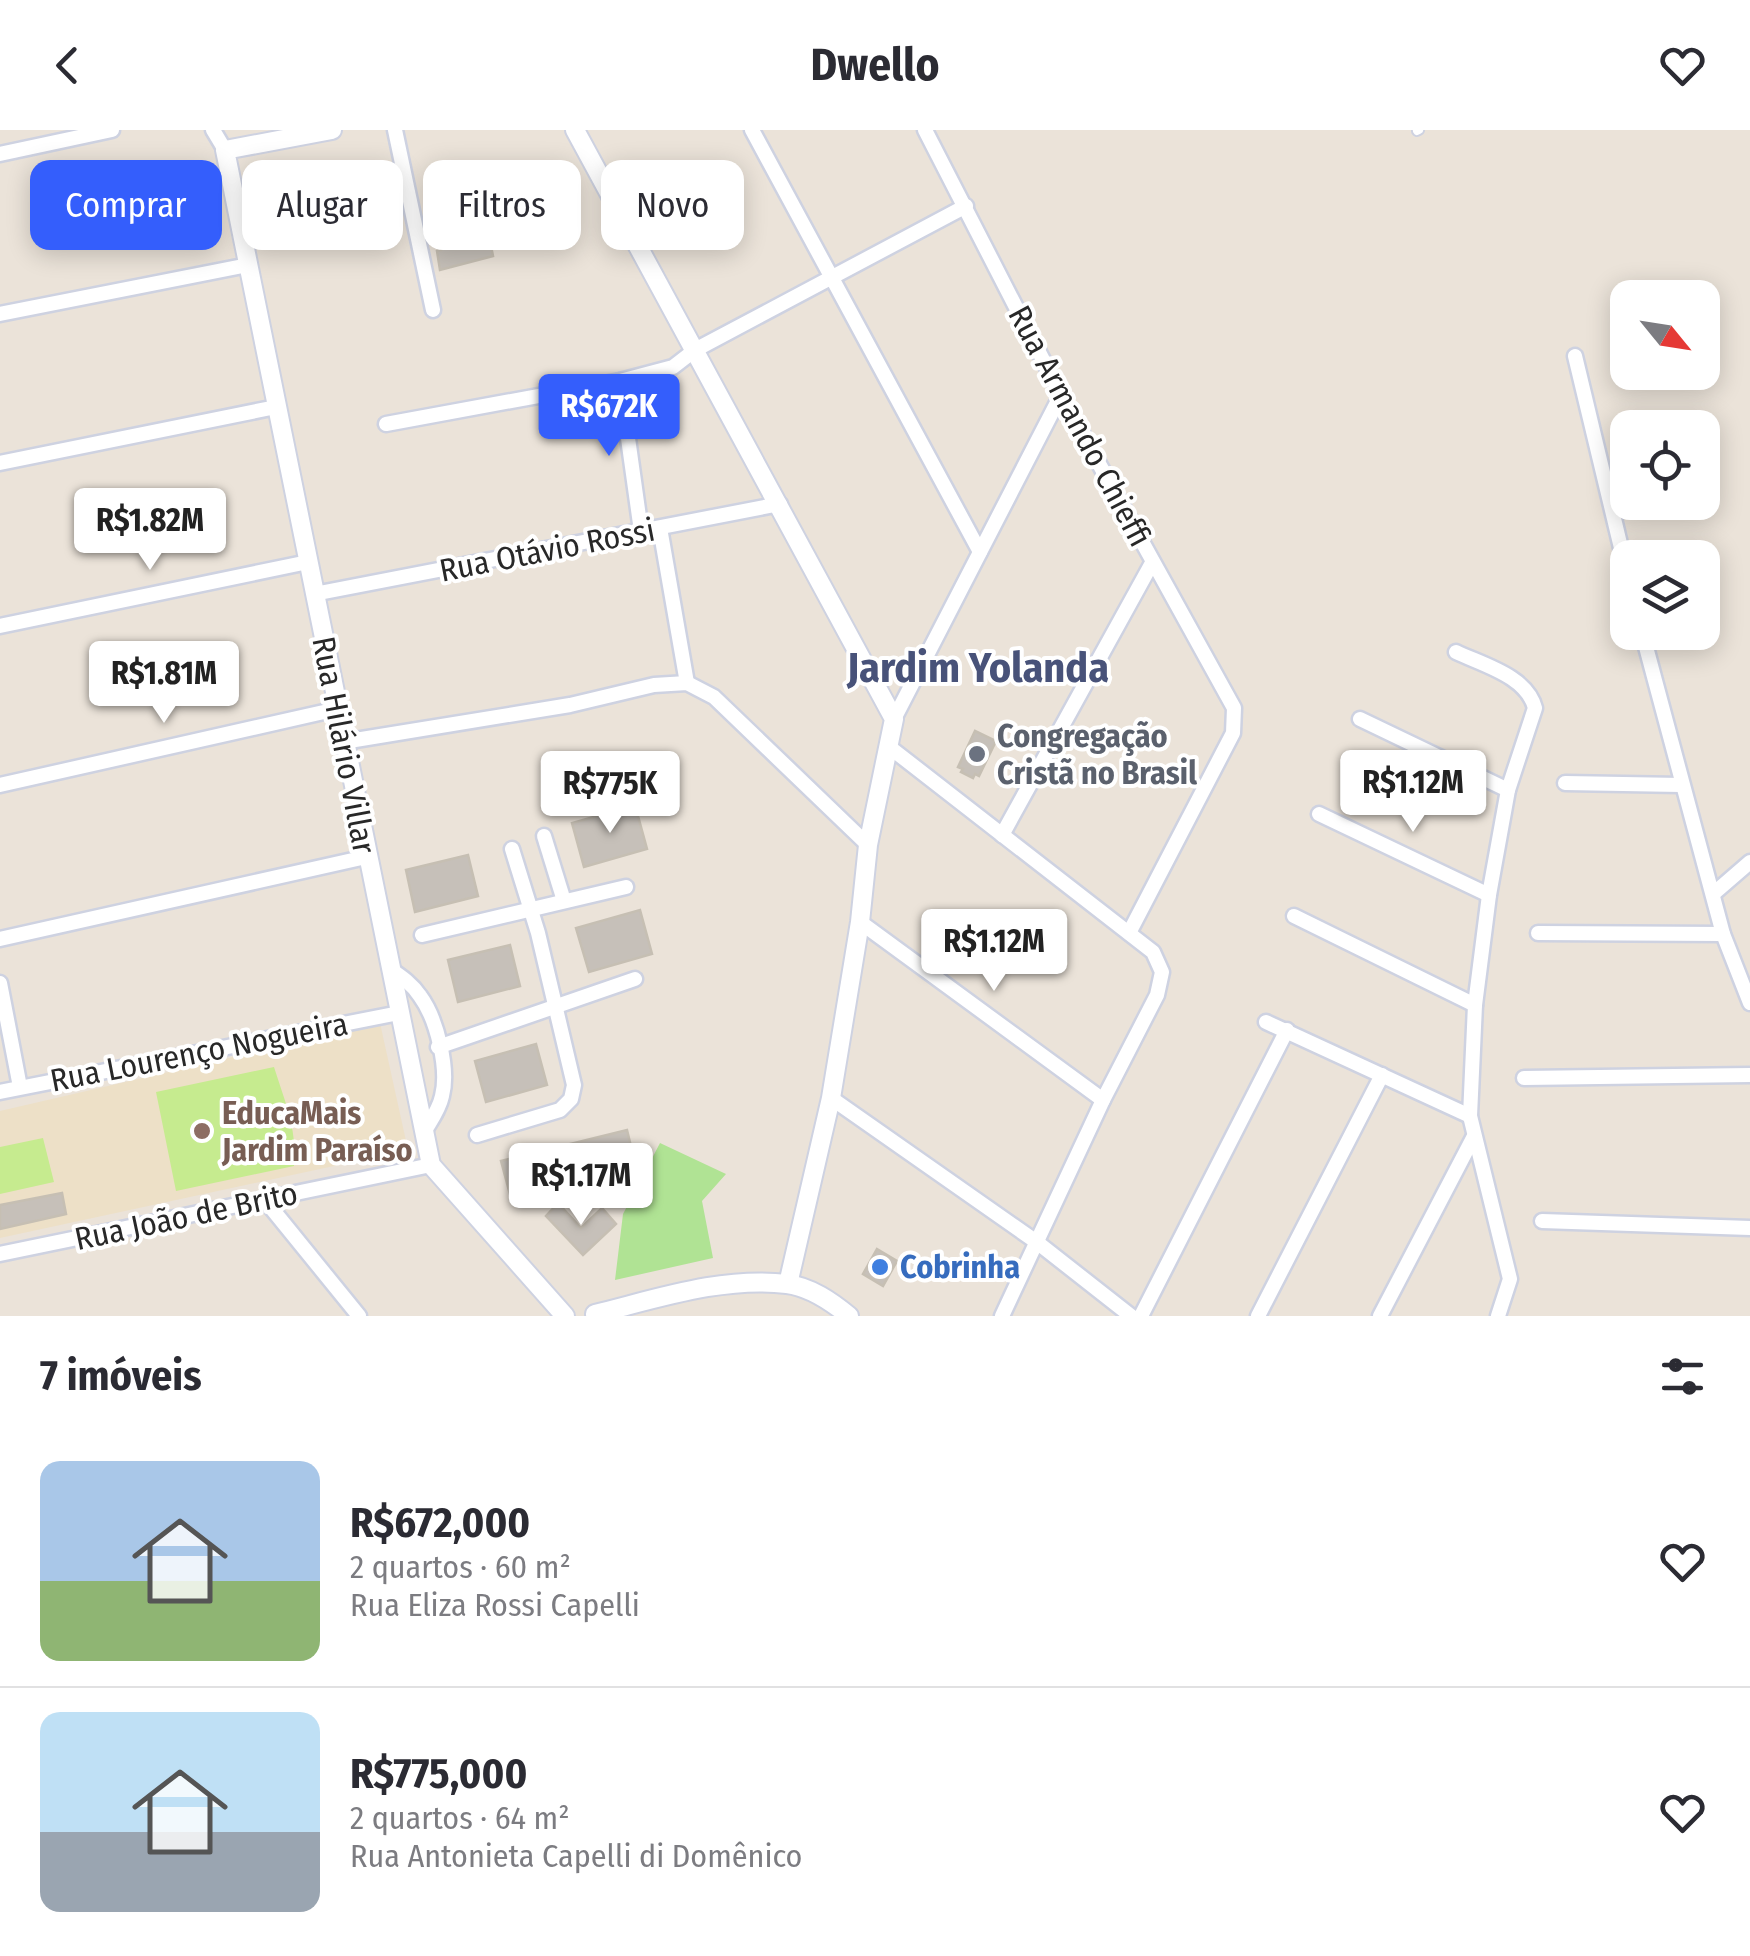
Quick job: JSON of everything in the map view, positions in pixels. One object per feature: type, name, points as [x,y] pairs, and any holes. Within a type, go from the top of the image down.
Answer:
[{"type":"street","points":[[0,154],[112,130]]},
{"type":"street","name":"Rua Hilário Villar","points":[[212,130],[225,150],[430,1165]]},
{"type":"street","points":[[225,150],[332,130]]},
{"type":"street","points":[[395,130],[433,310]]},
{"type":"street","points":[[575,130],[894,718]]},
{"type":"street","points":[[752,130],[980,552]]},
{"type":"street","name":"Rua Armando Chieffi","points":[[925,130],[1061,395],[1234,708],[1233,733],[1129,934]]},
{"type":"street","points":[[386,424],[620,381],[674,367],[695,350],[966,206]]},
{"type":"street","points":[[0,314],[248,265]]},
{"type":"street","points":[[1575,356],[1619,540]]},
{"type":"street","points":[[620,381],[641,531]]},
{"type":"street","points":[[788,1284],[831,1098],[860,922],[868,844],[894,718],[1061,395]]},
{"type":"street","points":[[0,463],[276,407]]},
{"type":"street","name":"Rua Otávio Rossi","points":[[314,594],[780,504]]},
{"type":"street","points":[[660,528],[687,682]]},
{"type":"street","points":[[0,626],[308,562]]},
{"type":"street","points":[[1002,835],[1152,562]]},
{"type":"street","points":[[1646,650],[1680,785],[1724,934],[1750,1002]]},
{"type":"street","points":[[1456,652],[1520,684],[1533,698],[1534,719],[1508,790],[1475,1005],[1470,1116],[1510,1279],[1498,1316]]},
{"type":"street","points":[[343,742],[687,682],[726,708],[868,844]]},
{"type":"street","points":[[0,785],[337,708]]},
{"type":"street","points":[[1360,719],[1508,790]]},
{"type":"street","points":[[888,746],[1153,952],[1162,972],[1158,995],[1103,1100],[1002,1316]]},
{"type":"street","points":[[1565,783],[1680,785]]},
{"type":"street","points":[[1318,814],[1489,895]]},
{"type":"street","points":[[544,836],[564,901]]},
{"type":"street","points":[[477,1135],[560,1110],[571,1099],[574,1086],[531,908],[512,849]]},
{"type":"street","points":[[0,939],[366,857]]},
{"type":"street","points":[[1713,894],[1750,862]]},
{"type":"street","points":[[422,935],[626,887]]},
{"type":"street","points":[[1294,916],[1475,1005]]},
{"type":"street","points":[[860,922],[1103,1100]]},
{"type":"street","points":[[1538,933],[1724,934]]},
{"type":"street","points":[[390,969],[422,998],[438,1047],[443,1093],[424,1132]]},
{"type":"street","points":[[438,1047],[634,979]]},
{"type":"street","points":[[0,984],[20,1087]]},
{"type":"street","name":"Rua Lourenço Nogueira","points":[[0,1092],[399,1012]]},
{"type":"street","points":[[1266,1022],[1470,1116]]},
{"type":"street","points":[[1142,1316],[1287,1030]]},
{"type":"street","points":[[1258,1316],[1382,1075]]},
{"type":"street","points":[[1524,1078],[1750,1076]]},
{"type":"street","points":[[831,1098],[1038,1242],[1131,1316]]},
{"type":"street","points":[[1380,1316],[1473,1138]]},
{"type":"street","points":[[430,1165],[568,1316],[582,1309],[595,1315],[703,1288],[788,1284],[811,1291],[850,1316]]},
{"type":"street","name":"Rua João de Brito","points":[[0,1254],[430,1165]]},
{"type":"street","points":[[264,1199],[359,1316]]},
{"type":"street","points":[[1542,1221],[1750,1228]]},
{"type":"shaded area","name":"EducaMais Jardim Paraíso","points":[[380,1023],[408,1150],[0,1238],[0,1111]]},
{"type":"green space","points":[[274,1067],[292,1128],[294,1166],[176,1191],[156,1092]]},
{"type":"green space","points":[[43,1138],[54,1182],[0,1194],[0,1147]]},
{"type":"green space","points":[[660,1143],[726,1174],[702,1201],[713,1258],[615,1280],[623,1214]]},
{"type":"building","points":[[492,250],[493,256],[440,270],[437,251]]},
{"type":"building","name":"Congregação Cristã no Brasil","points":[[975,731],[996,741],[979,776],[975,774],[973,778],[958,767]]},
{"type":"building","points":[[635,805],[647,849],[584,867],[572,823]]},
{"type":"building","points":[[468,855],[478,896],[415,912],[406,870]]},
{"type":"building","points":[[640,910],[652,954],[589,972],[576,928]]},
{"type":"building","points":[[510,945],[520,986],[458,1002],[448,960]]},
{"type":"building","points":[[536,1044],[547,1085],[486,1102],[475,1061]]},
{"type":"building","points":[[627,1130],[637,1171],[512,1202],[501,1161]]},
{"type":"building","points":[[62,1193],[66,1214],[0,1229],[0,1205]]},
{"type":"building","points":[[558,1203],[581,1228],[602,1208],[616,1224],[583,1255],[546,1216]]},
{"type":"building","name":"Cobrinha","points":[[877,1249],[897,1261],[883,1286],[863,1274]]},
{"type":"place","name":"Congregação Cristã no Brasil","points":[[977,754]]},
{"type":"place","name":"EducaMais Jardim Paraíso","points":[[202,1131]]},
{"type":"place","name":"Cobrinha","points":[[880,1267]]},
{"type":"district","name":"Jardim Yolanda","points":[[978,667]]}]
